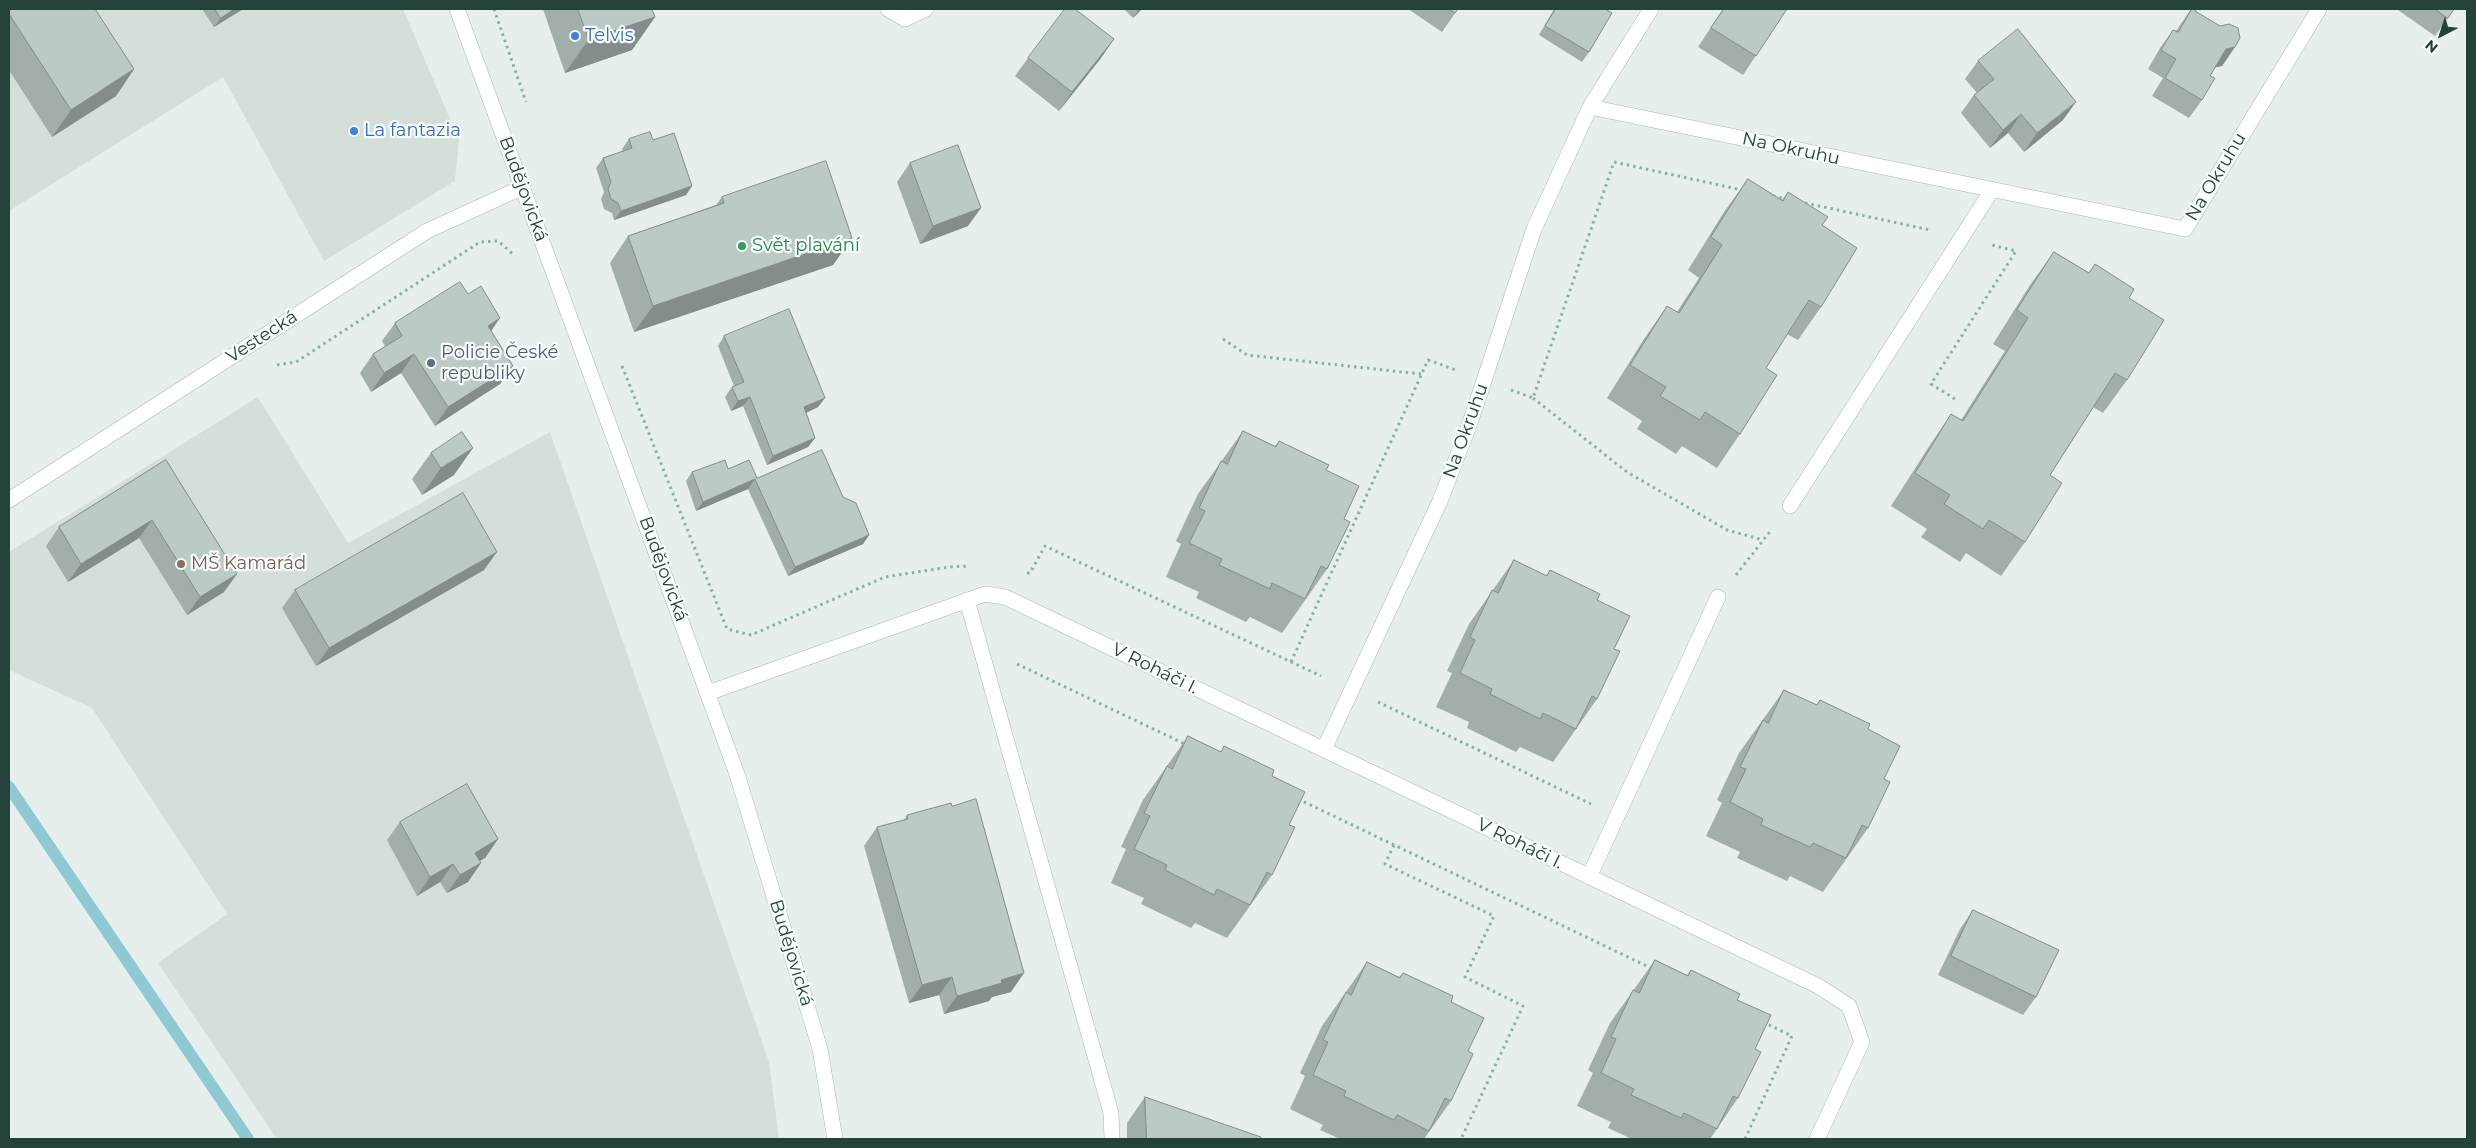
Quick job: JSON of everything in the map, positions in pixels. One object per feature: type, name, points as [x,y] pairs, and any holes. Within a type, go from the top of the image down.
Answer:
[{"type":"street","name":"Budějovická","points":[[457,9],[737,774],[820,1049],[835,1139]]},
{"type":"street","points":[[888,9],[905,19],[926,9]]},
{"type":"street","name":"Na Okruhu","points":[[1324,749],[1440,501],[1470,423],[1534,229],[1590,107],[1651,9]]},
{"type":"street","name":"Na Okruhu","points":[[1590,107],[2185,229],[2319,9]]},
{"type":"street","name":"Vestecká","points":[[9,500],[427,230],[523,187]]},
{"type":"street","points":[[1790,506],[1992,190]]},
{"type":"street","name":"V Roháči I.","points":[[708,694],[985,594],[1005,597],[1818,986],[1849,1006],[1862,1042],[1817,1139]]},
{"type":"street","points":[[1589,877],[1718,596]]},
{"type":"street","points":[[967,600],[1111,1113],[1112,1139]]},
{"type":"path","points":[[494,9],[529,111]]},
{"type":"path","points":[[1533,398],[1614,162],[1749,191]]},
{"type":"path","points":[[1768,195],[1788,199]]},
{"type":"path","points":[[1797,202],[1932,231]]},
{"type":"path","points":[[268,366],[296,362],[480,242],[498,241],[514,256],[518,264]]},
{"type":"path","points":[[1955,400],[1931,384],[2016,251],[1991,244]]},
{"type":"path","points":[[1223,339],[1247,355],[1421,374]]},
{"type":"path","points":[[1291,662],[1428,360],[1461,372]]},
{"type":"path","points":[[621,362],[727,629],[751,635],[885,577],[949,566],[975,566]]},
{"type":"path","points":[[1507,389],[1533,398],[1627,472],[1727,530],[1763,540]]},
{"type":"path","points":[[1718,596],[1790,506]]},
{"type":"path","points":[[1022,572],[1030,573],[1045,546],[1321,676]]},
{"type":"path","points":[[1013,662],[1190,747]]},
{"type":"path","points":[[1375,701],[1617,816]]},
{"type":"path","points":[[1296,798],[1660,972]]},
{"type":"path","points":[[1394,845],[1386,864],[1494,916],[1465,978],[1523,1006],[1461,1139]]},
{"type":"path","points":[[1745,1139],[1792,1036],[1757,1019]]},
{"type":"shaded area","points":[[9,9],[403,9],[459,140],[455,181],[324,261],[223,77],[9,211]]},
{"type":"shaded area","points":[[258,397],[348,543],[550,432],[769,1062],[779,1139],[277,1139],[158,963],[227,914],[92,708],[9,670],[9,552]]},
{"type":"building","points":[[9,9],[95,9],[134,69],[71,110],[9,14]]},
{"type":"building","points":[[215,9],[234,9],[221,18]]},
{"type":"building","points":[[578,9],[652,9],[655,17],[589,39]]},
{"type":"building","points":[[1065,9],[1075,9],[1114,39],[1072,92],[1028,58]]},
{"type":"building","points":[[1449,9],[1458,9],[1455,13]]},
{"type":"building","points":[[1556,9],[1605,9],[1612,13],[1589,52],[1545,26]]},
{"type":"building","points":[[1724,9],[1787,9],[1756,56],[1711,28]]},
{"type":"building","points":[[2192,9],[2196,9],[2195,11],[2220,26],[2229,24],[2238,28],[2240,38],[2235,47],[2226,49],[2210,76],[2215,78],[2202,100],[2165,78],[2176,59],[2161,50],[2173,30],[2178,32]]},
{"type":"building","points":[[2435,9],[2454,9],[2448,18]]},
{"type":"building","points":[[2018,29],[2076,102],[2037,133],[2021,114],[2003,130],[1974,95],[1994,79],[1978,61]]},
{"type":"building","points":[[650,132],[653,140],[674,133],[692,186],[621,211],[618,203],[611,199],[608,189],[611,182],[603,158],[632,148],[629,139]]},
{"type":"building","points":[[958,145],[981,208],[933,226],[910,163]]},
{"type":"building","name":"Svět plavání","points":[[826,161],[852,238],[653,306],[628,236],[724,203],[722,197]]},
{"type":"building","points":[[1748,179],[1783,201],[1788,192],[1828,217],[1822,225],[1857,248],[1821,307],[1809,300],[1766,368],[1777,375],[1740,434],[1705,412],[1700,420],[1660,396],[1666,387],[1630,365],[1667,306],[1679,313],[1722,245],[1711,237]]},
{"type":"building","points":[[2054,252],[2089,273],[2095,264],[2134,289],[2129,298],[2164,320],[2127,380],[2115,373],[2050,475],[2062,483],[2025,542],[1989,520],[1983,529],[1944,504],[1950,495],[1915,473],[1951,414],[1963,421],[2028,318],[2017,310]]},
{"type":"building","name":"Policie České republiky","points":[[460,282],[468,294],[481,286],[500,318],[488,326],[513,366],[448,407],[414,354],[384,373],[373,354],[402,336],[395,323]]},
{"type":"building","points":[[789,309],[825,398],[804,407],[815,438],[773,456],[750,397],[738,401],[732,387],[744,382],[724,336]]},
{"type":"building","points":[[1243,431],[1276,447],[1279,441],[1329,465],[1326,470],[1359,486],[1344,519],[1350,522],[1327,569],[1321,566],[1305,599],[1272,583],[1270,589],[1219,565],[1222,559],[1189,543],[1205,511],[1199,508],[1221,461],[1227,464]]},
{"type":"building","points":[[462,432],[473,448],[441,468],[431,453]]},
{"type":"building","points":[[822,450],[843,497],[856,503],[869,535],[795,567],[755,479],[703,502],[692,472],[725,460],[728,469],[749,460],[757,478]]},
{"type":"building","name":"MŠ Kamarád","points":[[166,460],[237,574],[200,597],[152,520],[81,564],[59,527]]},
{"type":"building","points":[[463,493],[497,552],[329,648],[295,590]]},
{"type":"building","points":[[1514,560],[1547,576],[1550,570],[1600,594],[1597,600],[1630,616],[1614,649],[1620,651],[1597,699],[1592,696],[1576,729],[1543,713],[1540,719],[1490,694],[1492,689],[1460,673],[1475,640],[1470,637],[1492,590],[1498,593]]},
{"type":"building","points":[[1784,690],[1817,705],[1820,700],[1870,724],[1868,729],[1900,746],[1884,779],[1890,782],[1868,828],[1862,825],[1846,858],[1813,843],[1810,847],[1761,825],[1763,819],[1730,802],[1746,769],[1740,767],[1763,720],[1768,723]]},
{"type":"building","points":[[1188,736],[1221,752],[1224,746],[1274,770],[1272,776],[1305,792],[1289,825],[1295,827],[1272,875],[1267,872],[1250,905],[1217,889],[1214,895],[1165,870],[1167,865],[1134,849],[1150,816],[1144,813],[1167,766],[1172,769]]},
{"type":"building","points":[[467,784],[498,839],[475,853],[481,863],[460,875],[453,864],[430,877],[400,822]]},
{"type":"building","points":[[976,799],[1024,973],[1001,980],[1002,983],[957,996],[952,977],[922,985],[877,827],[908,819],[907,815],[951,803],[952,806]]},
{"type":"building","points":[[1973,910],[2059,950],[2036,997],[1951,956]]},
{"type":"building","points":[[1655,960],[1688,976],[1691,970],[1740,994],[1737,1000],[1771,1015],[1755,1049],[1761,1052],[1738,1098],[1733,1096],[1717,1129],[1684,1113],[1681,1118],[1631,1095],[1634,1089],[1601,1073],[1616,1039],[1611,1037],[1633,990],[1639,993]]},
{"type":"building","points":[[1367,962],[1400,978],[1403,973],[1453,996],[1451,1002],[1484,1018],[1468,1051],[1473,1054],[1451,1101],[1445,1098],[1429,1131],[1397,1115],[1394,1120],[1344,1096],[1346,1091],[1313,1075],[1328,1042],[1323,1040],[1346,992],[1351,995]]},
{"type":"building","points":[[1145,1097],[1261,1137],[1261,1139],[1147,1139]]},
{"type":"waterway","points":[[9,787],[248,1139]]},
{"type":"place","name":"Telvis","points":[[575,36]]},
{"type":"place","name":"La fantazia","points":[[354,131]]},
{"type":"place","name":"Svět plavání","points":[[742,246]]},
{"type":"place","name":"Policie České republiky","points":[[431,363]]},
{"type":"place","name":"MŠ Kamarád","points":[[181,564]]}]
